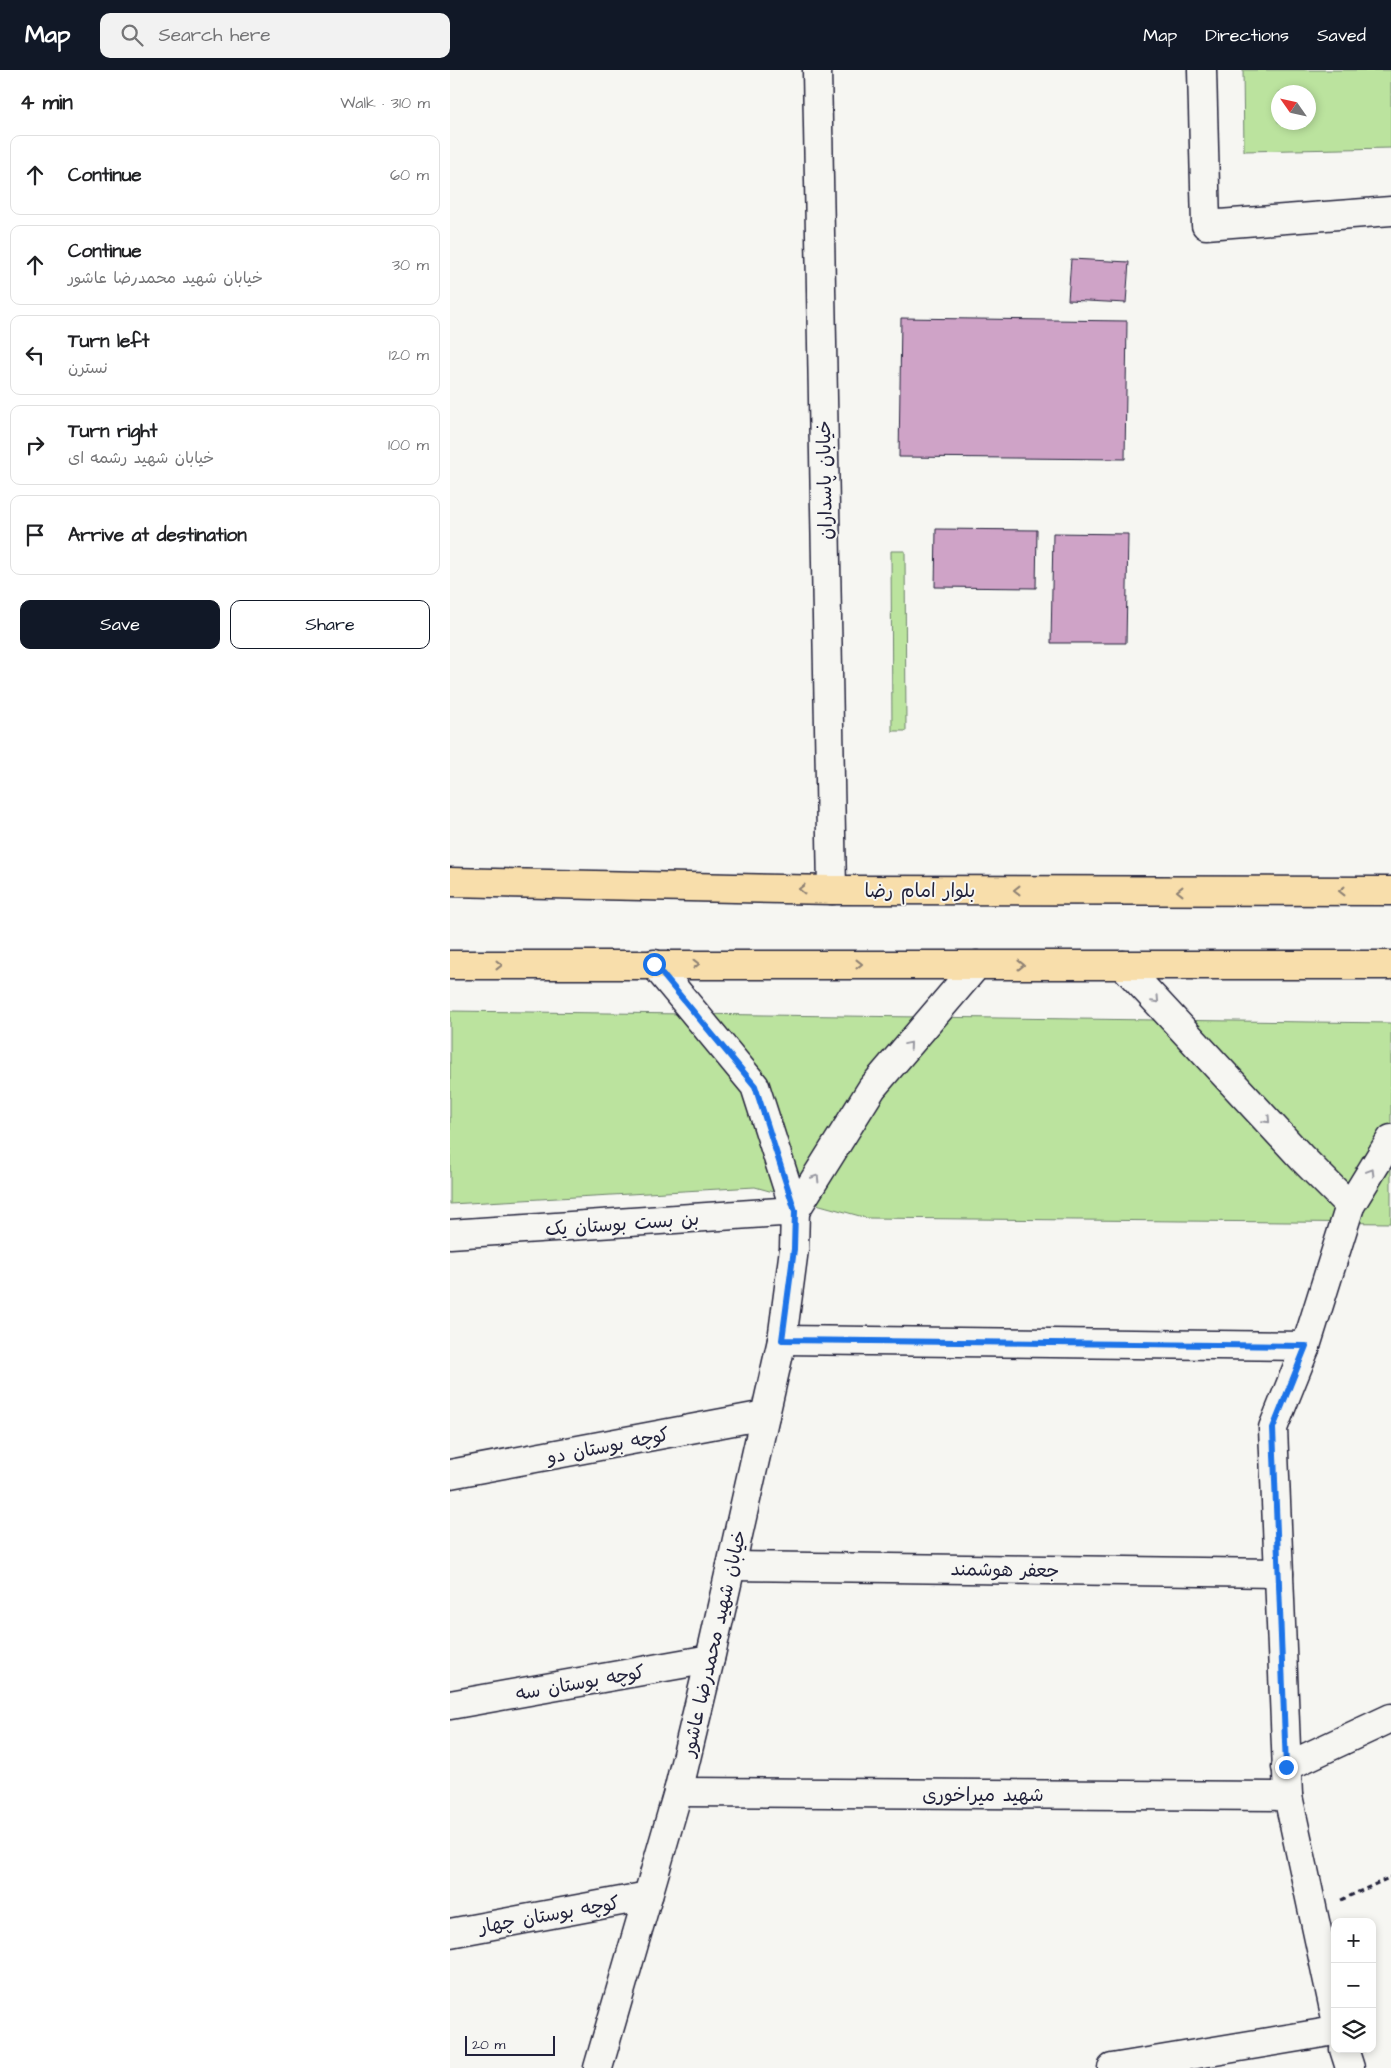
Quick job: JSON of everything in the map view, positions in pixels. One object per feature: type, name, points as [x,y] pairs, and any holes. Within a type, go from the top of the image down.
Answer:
[{"type":"main road","name":"بلوار امام رضا","points":[[450,882],[832,890],[1391,891]]},
{"type":"main road","points":[[450,966],[654,964],[1391,965]]},
{"type":"street","name":"خیابان پاسداران","points":[[816,70],[832,890]]},
{"type":"street","points":[[1202,70],[1206,225],[1391,211]]},
{"type":"street","points":[[654,964],[755,1086],[795,1211]]},
{"type":"street","points":[[795,1211],[872,1088],[977,964]]},
{"type":"street","points":[[1123,965],[1302,1158],[1350,1206]]},
{"type":"street","points":[[1334,2008],[1288,1796],[1273,1428],[1306,1346],[1350,1206],[1391,1139]]},
{"type":"street","name":"بن بست بوستان یک","points":[[450,1234],[795,1211]]},
{"type":"street","name":"خیابان شهید محمدرضا عاشور","points":[[598,2068],[678,1792],[710,1659],[782,1340],[794,1249],[795,1211]]},
{"type":"street","points":[[782,1340],[1306,1346]]},
{"type":"street","name":"کوچه بوستان دو","points":[[450,1474],[765,1415]]},
{"type":"street","name":"جعفر هوشمند","points":[[731,1566],[1279,1573]]},
{"type":"street","name":"کوچه بوستان سه","points":[[450,1705],[710,1659]]},
{"type":"street","points":[[1286,1767],[1391,1718]]},
{"type":"street","name":"شهید میراخوری","points":[[678,1792],[1288,1796]]},
{"type":"street","name":"کوچه بوستان چهار","points":[[450,1933],[648,1896]]},
{"type":"street","points":[[1112,2068],[1331,2032]]},
{"type":"street","points":[[1345,2053],[1350,2068]]},
{"type":"path","points":[[1313,1913],[1391,1877]]},
{"type":"green space","points":[[1243,70],[1391,70],[1391,148],[1244,151]]},
{"type":"green space","points":[[891,551],[905,551],[906,731],[892,731]]},
{"type":"green space","points":[[450,1011],[1391,1023],[1391,1223],[867,1218],[755,1187],[450,1204]]},
{"type":"building","points":[[1071,259],[1129,262],[1126,303],[1068,300]]},
{"type":"building","points":[[901,318],[1127,321],[1125,459],[899,457]]},
{"type":"building","points":[[936,529],[1037,530],[1036,588],[935,587]]},
{"type":"building","points":[[1053,533],[1128,534],[1126,643],[1051,643]]},
{"type":"route","points":[[654,964],[755,1086],[795,1211],[794,1249],[782,1340],[1306,1346],[1273,1428],[1286,1767]]}]
